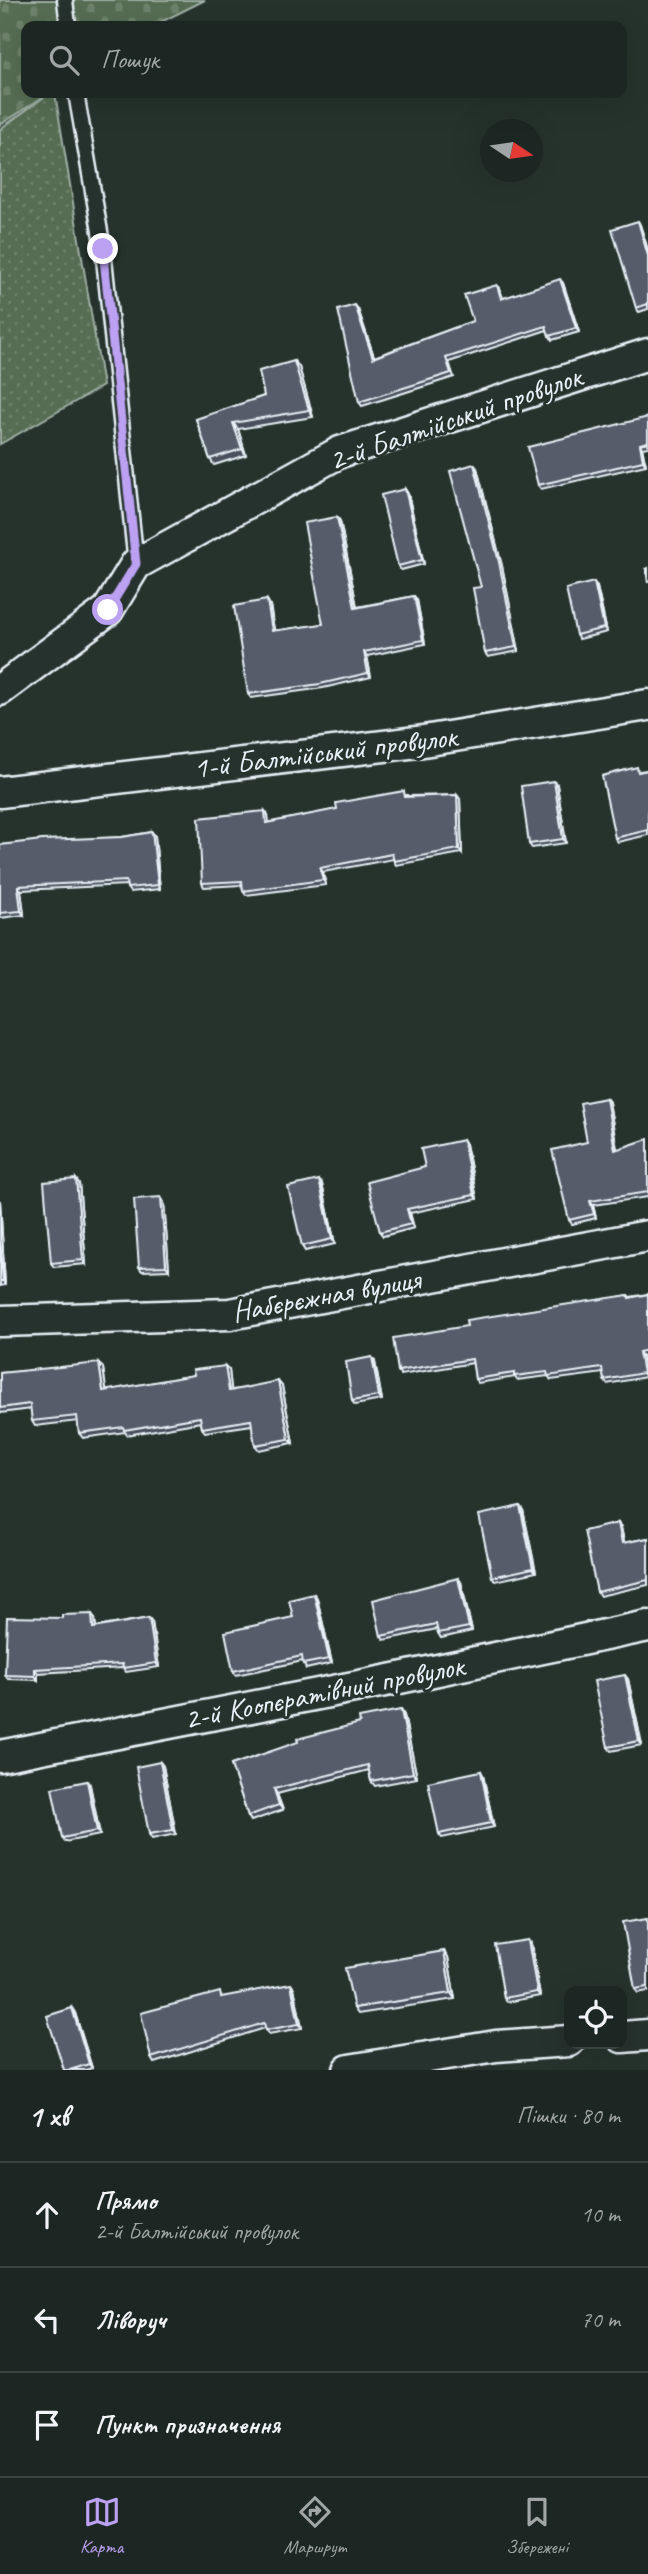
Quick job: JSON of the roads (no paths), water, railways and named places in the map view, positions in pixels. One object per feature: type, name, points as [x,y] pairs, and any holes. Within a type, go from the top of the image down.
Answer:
[{"type":"street","name":"2-й Балтійський провулок","points":[[0,690],[108,610],[136,564],[340,452],[648,355]]},
{"type":"street","name":"1-й Балтійський провулок","points":[[0,792],[417,743],[648,705]]},
{"type":"street","name":"Набєрєжная вулиця","points":[[0,1321],[230,1314],[648,1236]]},
{"type":"street","name":"2-й Коопєратівний провулок","points":[[0,1756],[390,1680],[648,1626]]},
{"type":"street","points":[[627,2037],[648,2035]]},
{"type":"street","points":[[349,2070],[496,2046],[564,2041]]},
{"type":"lane","points":[[65,0],[67,21]]},
{"type":"lane","points":[[77,98],[103,249],[136,564]]}]
